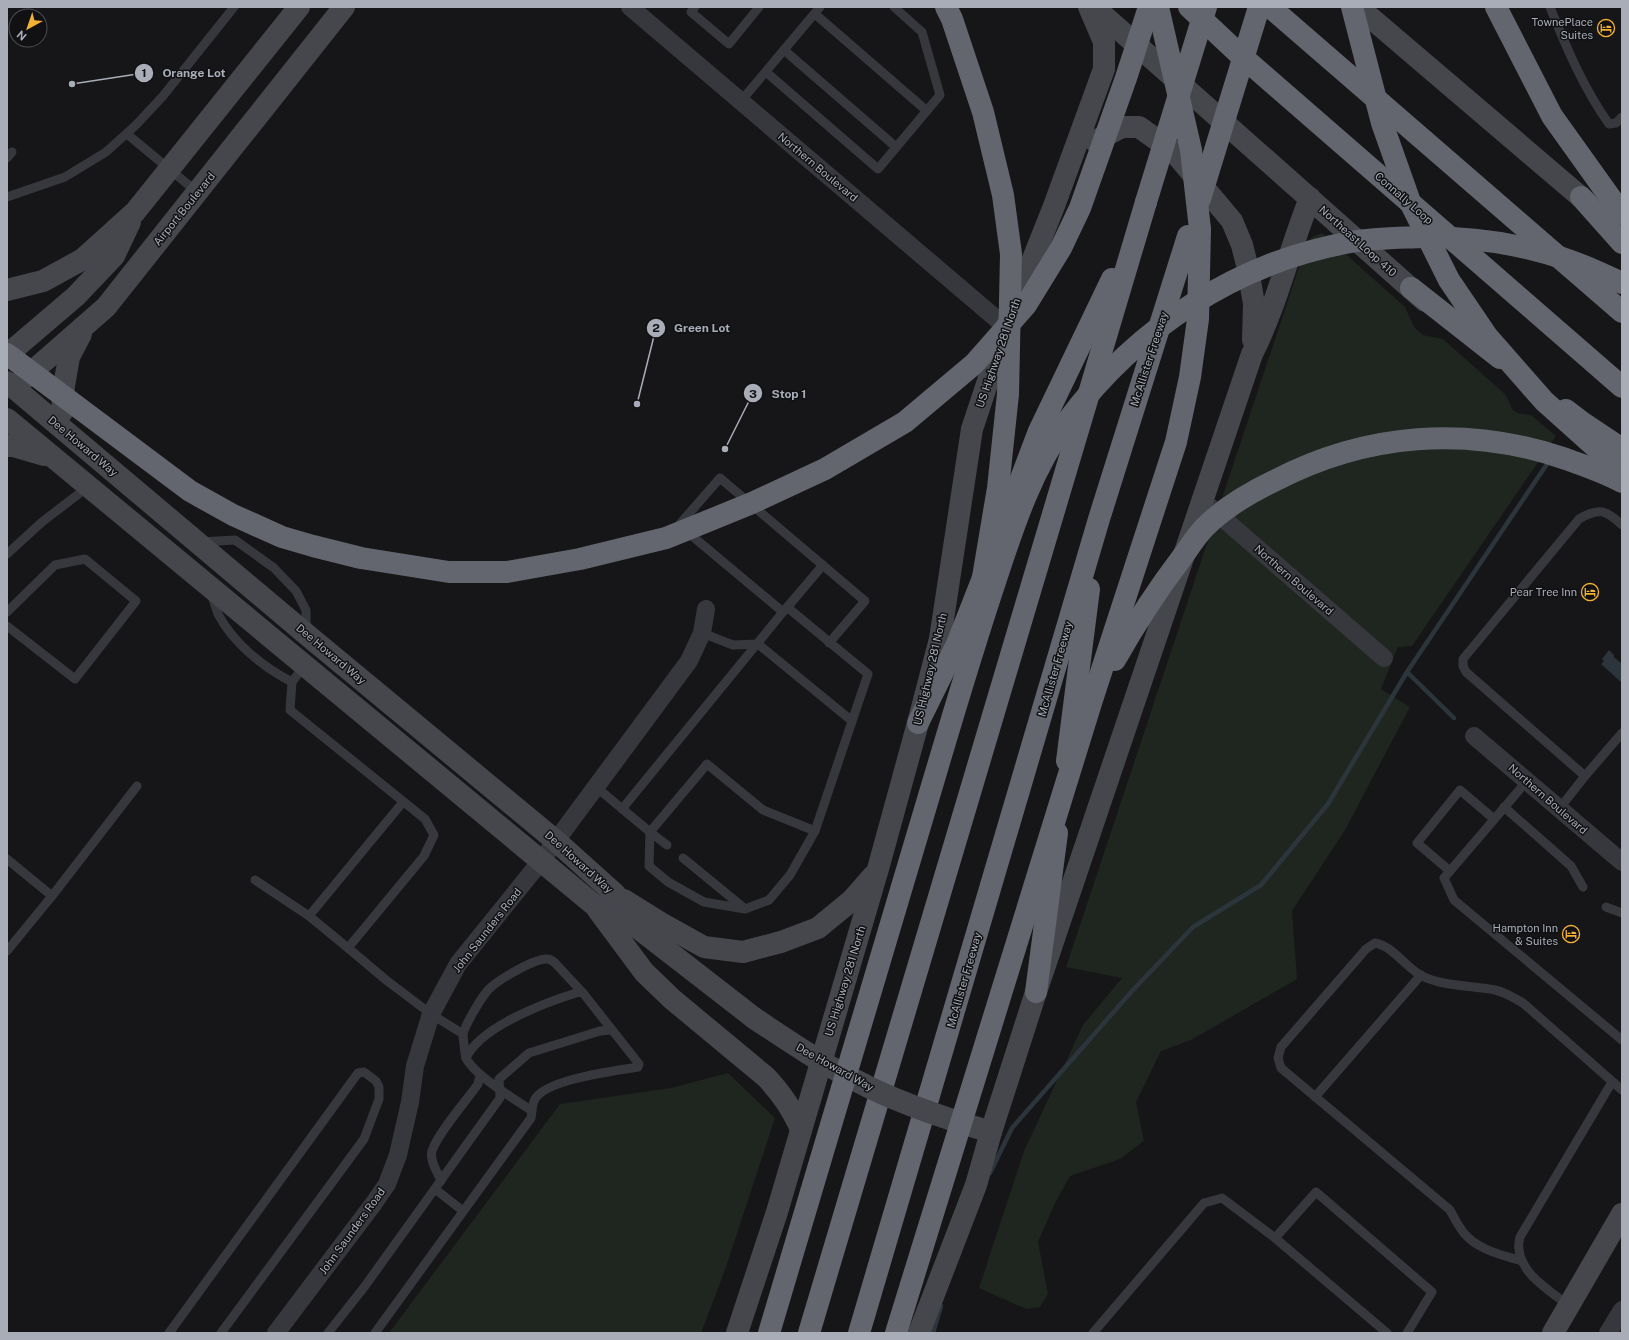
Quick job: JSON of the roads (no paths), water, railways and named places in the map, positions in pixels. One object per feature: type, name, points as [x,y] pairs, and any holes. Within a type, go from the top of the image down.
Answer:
[{"type":"highway","points":[[946,7],[952,19],[983,112],[1003,195],[1011,254],[1008,394],[998,488],[970,657]]},
{"type":"highway","points":[[7,354],[190,491],[233,515],[282,536],[354,557],[401,566],[449,572],[507,572],[580,559],[666,538],[752,503],[825,469],[905,422],[974,364],[1026,304],[1061,248],[1077,215],[1126,78],[1149,7]]},
{"type":"highway","points":[[896,1333],[1091,703],[1176,442],[1190,377],[1198,319],[1200,229],[1191,150],[1158,7]]},
{"type":"highway","name":"Connally Loop","points":[[1189,7],[1244,58],[1622,387]]},
{"type":"highway","points":[[809,1333],[1144,209],[1206,7]]},
{"type":"highway","name":"McAllister Freeway","points":[[859,1333],[1099,519],[1259,7]]},
{"type":"highway","points":[[1270,7],[1622,312]]},
{"type":"highway","points":[[1352,7],[1382,123],[1410,202],[1449,280],[1487,336],[1544,401],[1622,468]]},
{"type":"highway","points":[[1496,7],[1552,116],[1622,214]]},
{"type":"highway","points":[[1580,197],[1622,243]]},
{"type":"highway","points":[[918,722],[957,644],[1039,431],[1144,209]]},
{"type":"highway","points":[[769,1333],[970,657],[1020,509],[1041,463],[1063,427],[1102,380],[1143,340],[1185,308],[1212,291],[1270,265],[1322,249],[1352,242],[1410,238],[1465,239],[1520,247],[1572,261],[1622,283]]},
{"type":"highway","points":[[1411,288],[1583,423],[1622,449]]},
{"type":"highway","points":[[7,366],[43,381]]},
{"type":"highway","points":[[1091,703],[1129,635],[1165,579],[1205,527],[1226,508],[1292,471],[1352,450],[1409,439],[1438,438],[1494,442],[1521,446],[1550,454],[1599,471],[1622,482]]},
{"type":"highway","points":[[1036,992],[1099,519]]},
{"type":"main road","points":[[7,290],[43,281],[83,259],[135,212],[299,7]]},
{"type":"main road","name":"Airport Boulevard","points":[[9,388],[106,307],[344,7]]},
{"type":"main road","name":"US Highway 281 North","points":[[736,1333],[777,1212],[878,869],[940,639],[972,429],[1006,327],[1054,206],[1104,69],[1104,42],[1089,7]]},
{"type":"main road","name":"Northeast Loop 410","points":[[1094,7],[1622,475]]},
{"type":"main road","points":[[1358,7],[1622,233]]},
{"type":"main road","points":[[1054,206],[1091,143],[1122,127],[1139,127],[1174,152],[1232,221],[1242,245],[1254,304],[1252,354]]},
{"type":"main road","points":[[919,1333],[976,1185],[991,1132],[1036,992],[1252,354],[1263,332],[1310,198]]},
{"type":"main road","points":[[7,354],[76,296],[114,256],[135,212]]},
{"type":"main road","points":[[76,440],[62,412],[64,386],[69,357],[88,323]]},
{"type":"main road","name":"Dee Howard Way","points":[[9,388],[76,440],[306,634],[556,841],[615,894],[638,928]]},
{"type":"main road","name":"Dee Howard Way","points":[[7,419],[593,904],[638,928],[754,1018],[813,1057],[856,1081],[914,1106],[991,1132]]},
{"type":"main road","points":[[7,446],[13,446],[55,458]]},
{"type":"main road","points":[[89,486],[98,481],[159,526],[196,541]]},
{"type":"main road","points":[[615,894],[661,924],[704,947],[743,952],[781,942],[818,928],[852,900],[878,869]]},
{"type":"main road","points":[[593,904],[644,972],[672,1000],[766,1077],[778,1089],[789,1105],[801,1129]]},
{"type":"main road","points":[[1554,1333],[1622,1214]]},
{"type":"street","name":"Northern Boulevard","points":[[630,7],[1006,327]]},
{"type":"street","name":"Northern Boulevard","points":[[1203,501],[1384,658]]},
{"type":"street","name":"John Saunders Road","points":[[276,1333],[387,1184],[398,1155],[410,1102],[415,1066],[431,1014],[458,964],[542,861],[689,662],[702,633],[706,609]]},
{"type":"street","points":[[306,666],[323,647]]},
{"type":"street","name":"Northern Boulevard","points":[[1474,736],[1622,862]]},
{"type":"street","points":[[1608,1333],[1622,1310]]},
{"type":"lane","points":[[8,196],[65,177],[106,152],[127,134],[163,96],[234,7]]},
{"type":"lane","points":[[695,7],[691,12],[729,44],[759,7]]},
{"type":"lane","points":[[766,72],[878,169],[940,95],[922,32],[894,7]]},
{"type":"lane","points":[[1550,7],[1563,40],[1596,105],[1609,124],[1616,123],[1622,117]]},
{"type":"lane","points":[[741,101],[818,10],[927,111]]},
{"type":"lane","points":[[784,50],[896,147]]},
{"type":"lane","points":[[127,134],[198,192]]},
{"type":"lane","points":[[815,831],[763,810],[707,764],[650,832],[649,866],[668,882],[704,902],[745,909],[769,900],[790,875],[815,831],[868,674],[679,525],[720,478],[865,601],[829,643]]},
{"type":"lane","points":[[7,554],[42,522],[89,486]]},
{"type":"lane","points":[[1585,776],[1466,672],[1463,666],[1463,660],[1579,519],[1593,511],[1610,514],[1622,525]]},
{"type":"lane","points":[[196,541],[235,540],[274,568],[296,591],[306,610],[306,634]]},
{"type":"lane","points":[[7,612],[55,565],[85,559],[136,601],[75,679],[7,626]]},
{"type":"lane","points":[[622,809],[823,565]]},
{"type":"lane","points":[[209,585],[219,614],[236,640],[274,672],[292,682]]},
{"type":"lane","points":[[702,633],[733,645],[758,644],[852,721]]},
{"type":"lane","points":[[306,666],[292,682],[290,710],[425,819],[434,835],[424,856],[348,948]]},
{"type":"lane","points":[[1559,809],[1622,733]]},
{"type":"lane","points":[[1527,780],[1444,878],[1454,900],[1622,1040]]},
{"type":"lane","points":[[7,951],[52,896],[137,786]]},
{"type":"lane","points":[[596,787],[667,845]]},
{"type":"lane","points":[[1450,871],[1417,843],[1460,790],[1494,819]]},
{"type":"lane","points":[[309,916],[403,802]]},
{"type":"lane","points":[[1504,807],[1571,866],[1583,888]]},
{"type":"lane","points":[[7,858],[52,896]]},
{"type":"lane","points":[[683,858],[745,909]]},
{"type":"lane","points":[[255,880],[309,916],[386,980],[431,1014],[463,1034]]},
{"type":"lane","points":[[1606,907],[1622,913]]},
{"type":"lane","points":[[1522,1261],[1488,1250],[1473,1242],[1464,1233],[1450,1210],[1281,1068],[1278,1058],[1281,1047],[1366,949],[1375,943],[1383,944],[1408,966],[1421,975],[1437,982],[1496,990],[1523,1003],[1622,1090]]},
{"type":"lane","points":[[375,1333],[531,1118],[535,1100],[543,1092],[560,1082],[638,1067],[639,1064],[583,993],[555,963],[546,958],[525,966],[497,982],[488,990],[476,1008],[463,1034],[466,1058],[480,1075],[532,1111]]},
{"type":"lane","points":[[1315,1097],[1421,975]]},
{"type":"lane","points":[[466,1058],[469,1051],[492,1030],[520,1015],[572,994],[579,992],[583,993]]},
{"type":"lane","points":[[328,1333],[365,1286],[500,1098],[499,1079],[528,1053],[600,1031],[611,1030]]},
{"type":"lane","points":[[169,1333],[358,1073],[364,1072],[376,1081],[379,1087],[379,1099],[364,1139],[221,1333]]},
{"type":"lane","points":[[441,1181],[432,1160],[431,1152],[441,1134],[478,1084],[480,1075]]},
{"type":"lane","points":[[1569,1306],[1537,1280],[1522,1261],[1519,1249],[1520,1237],[1612,1082]]},
{"type":"lane","points":[[435,1189],[463,1211]]},
{"type":"lane","points":[[1275,1238],[1316,1192],[1432,1292],[1407,1333]]},
{"type":"lane","points":[[1093,1333],[1204,1203],[1222,1198],[1275,1238],[1387,1333]]},
{"type":"waterway","points":[[990,1173],[1012,1128],[1132,991],[1193,927],[1261,885],[1328,804],[1407,672],[1549,461]]},
{"type":"waterway","points":[[1407,672],[1454,718]]},
{"type":"waterway","points":[[933,1333],[941,1306]]},
{"type":"place","name":"TownePlace Suites","points":[[1606,28]]},
{"type":"place","name":"Orange Lot","points":[[72,84]]},
{"type":"place","name":"Green Lot","points":[[637,404]]},
{"type":"place","name":"Stop 1","points":[[725,449]]},
{"type":"place","name":"Pear Tree Inn","points":[[1590,592]]},
{"type":"place","name":"Hampton Inn & Suites","points":[[1571,934]]}]
